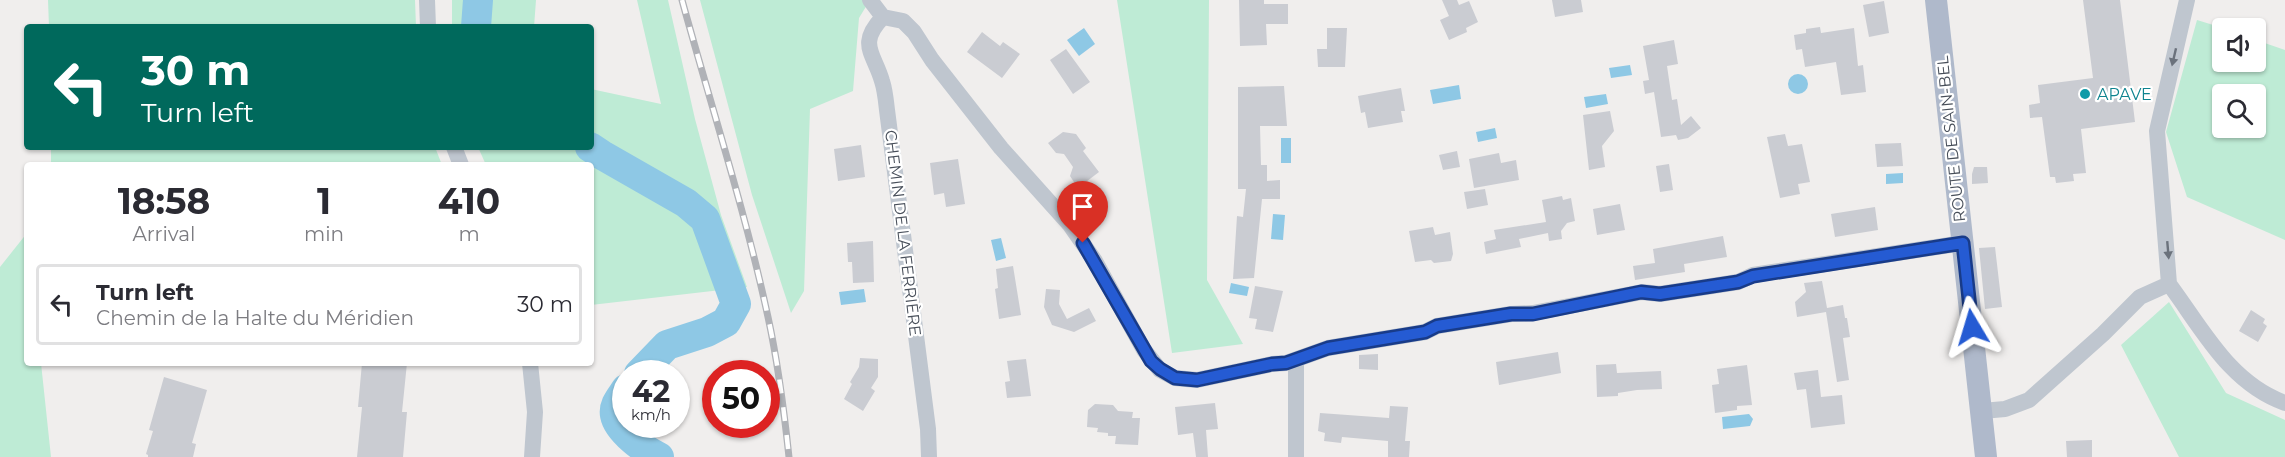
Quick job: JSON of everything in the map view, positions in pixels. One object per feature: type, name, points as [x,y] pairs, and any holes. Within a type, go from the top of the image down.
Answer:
[{"type":"main road","name":"ROUTE DE SAIN-BEL","points":[[1936,0],[1986,457]]},
{"type":"street","points":[[427,0],[428,24]]},
{"type":"street","points":[[870,0],[884,17],[903,21],[914,32],[932,60],[1001,148],[1070,225],[1095,261],[1144,350],[1160,369],[1175,378],[1197,380],[1296,360],[1306,354],[1328,348],[1425,332],[1437,326],[1511,314],[1533,314],[1641,292],[1660,294],[1738,282],[1753,276],[1963,243]]},
{"type":"street","points":[[2187,0],[2157,131],[2169,284],[2213,348],[2244,380],[2285,403]]},
{"type":"street","name":"CHEMIN DE LA FERRIÈRE","points":[[884,17],[870,32],[869,42],[872,60],[882,81],[887,110],[928,429],[929,457]]},
{"type":"street","points":[[1982,411],[2005,408],[2029,400],[2103,334],[2140,297],[2169,284]]},
{"type":"street","points":[[1296,360],[1296,457]]},
{"type":"street","points":[[530,366],[535,412],[532,457]]},
{"type":"green space","points":[[48,0],[415,0],[416,24],[49,24]]},
{"type":"green space","points":[[452,0],[536,0],[534,24],[452,24]]},
{"type":"green space","points":[[637,0],[668,0],[695,119],[721,215],[747,287],[594,305],[594,162],[485,162],[479,150],[594,150],[594,90],[661,104]]},
{"type":"green space","points":[[700,0],[870,0],[859,18],[853,91],[810,109],[804,291],[791,313],[752,195]]},
{"type":"green space","points":[[1117,0],[1209,0],[1207,280],[1243,344],[1172,353]]},
{"type":"green space","points":[[2197,20],[2212,25],[2212,72],[2266,72],[2266,43],[2285,50],[2285,240],[2187,197],[2166,132]]},
{"type":"green space","points":[[51,150],[436,150],[441,162],[51,162]]},
{"type":"green space","points":[[24,237],[24,366],[41,366],[51,457],[0,457],[0,267]]},
{"type":"green space","points":[[2169,302],[2226,393],[2285,420],[2285,457],[2179,457],[2121,345]]},
{"type":"water","points":[[1084,28],[1095,44],[1079,56],[1067,40]]},
{"type":"water","points":[[1630,65],[1632,75],[1611,78],[1609,68]]},
{"type":"water","points":[[1798,74],[1805,77],[1808,84],[1805,91],[1798,94],[1791,91],[1788,84],[1791,77]]},
{"type":"water","points":[[1459,85],[1461,99],[1433,104],[1430,90]]},
{"type":"water","points":[[1606,94],[1608,104],[1586,108],[1584,97]]},
{"type":"water","points":[[1495,128],[1497,138],[1478,142],[1476,132]]},
{"type":"water","points":[[1281,138],[1291,138],[1291,163],[1281,163]]},
{"type":"water","points":[[1903,173],[1903,183],[1886,184],[1886,174]]},
{"type":"water","points":[[1273,214],[1285,215],[1283,240],[1271,239]]},
{"type":"water","points":[[1001,238],[1006,258],[996,261],[991,240]]},
{"type":"water","points":[[1231,283],[1249,287],[1247,296],[1229,293]]},
{"type":"water","points":[[864,289],[866,302],[841,305],[839,292]]},
{"type":"water","points":[[1749,414],[1753,419],[1750,426],[1723,429],[1722,417]]},
{"type":"building","points":[[1239,0],[1264,0],[1264,4],[1288,4],[1288,24],[1266,24],[1267,45],[1240,46]]},
{"type":"building","points":[[1442,0],[1457,0],[1459,5],[1469,1],[1478,22],[1466,28],[1467,32],[1449,40],[1440,20],[1449,16]]},
{"type":"building","points":[[1552,0],[1581,0],[1583,12],[1555,17]]},
{"type":"building","name":"APAVE","points":[[2083,0],[2120,0],[2135,122],[2081,129],[2086,173],[2073,174],[2074,181],[2056,183],[2055,177],[2050,177],[2042,117],[2030,118],[2029,105],[2040,103],[2038,85],[2093,78]]},
{"type":"building","points":[[1884,1],[1889,33],[1869,37],[1863,5]]},
{"type":"building","points":[[1820,27],[1821,33],[1854,28],[1858,66],[1863,65],[1866,92],[1841,95],[1836,62],[1805,67],[1802,49],[1796,50],[1794,35],[1806,33],[1806,29]]},
{"type":"building","points":[[1327,28],[1347,28],[1345,67],[1318,67],[1317,49],[1327,49]]},
{"type":"building","points":[[982,32],[1000,46],[1003,42],[1020,54],[1002,78],[967,52]]},
{"type":"building","points":[[1674,40],[1678,64],[1667,66],[1672,100],[1677,99],[1681,125],[1691,116],[1701,128],[1688,138],[1678,140],[1676,135],[1661,137],[1654,92],[1645,94],[1643,81],[1649,80],[1643,46]]},
{"type":"building","points":[[1066,49],[1090,82],[1073,94],[1050,60]]},
{"type":"building","points":[[1284,86],[1287,126],[1260,126],[1261,165],[1267,165],[1267,181],[1280,180],[1280,199],[1262,199],[1254,278],[1233,279],[1237,216],[1243,217],[1246,189],[1238,189],[1238,87]]},
{"type":"building","points":[[1401,88],[1405,111],[1401,111],[1403,122],[1368,128],[1365,112],[1361,113],[1358,96]]},
{"type":"building","points":[[1610,111],[1614,131],[1602,146],[1605,167],[1589,170],[1583,115]]},
{"type":"building","points":[[1063,132],[1076,134],[1086,148],[1083,151],[1099,172],[1078,188],[1070,176],[1073,167],[1064,154],[1056,153],[1048,143]]},
{"type":"building","points":[[1785,134],[1788,146],[1802,144],[1810,182],[1798,184],[1800,194],[1780,198],[1767,137]]},
{"type":"building","points":[[1901,143],[1903,166],[1877,167],[1875,144]]},
{"type":"building","points":[[861,145],[865,177],[838,181],[834,149]]},
{"type":"building","points":[[1457,151],[1460,167],[1443,170],[1439,155]]},
{"type":"building","points":[[1499,153],[1501,163],[1516,160],[1519,180],[1474,188],[1469,159]]},
{"type":"building","points":[[958,159],[965,204],[946,207],[944,193],[934,195],[930,163]]},
{"type":"building","points":[[1669,164],[1673,190],[1660,192],[1656,166]]},
{"type":"building","points":[[1974,167],[1987,167],[1988,183],[1972,184]]},
{"type":"building","points":[[1485,189],[1488,205],[1467,209],[1464,192]]},
{"type":"building","points":[[1562,196],[1563,200],[1571,198],[1575,221],[1567,223],[1561,231],[1562,239],[1549,241],[1548,233],[1519,239],[1521,247],[1486,254],[1484,242],[1496,239],[1494,230],[1546,222],[1542,200]]},
{"type":"building","points":[[1620,204],[1625,230],[1597,235],[1593,209]]},
{"type":"building","points":[[1875,207],[1878,230],[1835,237],[1831,214]]},
{"type":"building","points":[[1433,227],[1435,235],[1450,232],[1453,254],[1451,261],[1415,262],[1409,231]]},
{"type":"building","points":[[1723,236],[1727,257],[1684,264],[1685,272],[1635,280],[1633,266],[1655,263],[1653,249]]},
{"type":"building","points":[[873,241],[874,282],[853,283],[852,262],[848,262],[847,243]]},
{"type":"building","points":[[1995,247],[2002,307],[1985,309],[1979,248]]},
{"type":"building","points":[[1013,266],[1021,315],[999,319],[995,289],[998,288],[996,269]]},
{"type":"building","points":[[1822,281],[1827,308],[1843,305],[1845,318],[1847,318],[1850,337],[1843,338],[1849,380],[1837,382],[1826,312],[1797,317],[1795,302],[1806,292],[1804,283]]},
{"type":"building","points":[[1255,286],[1283,291],[1273,332],[1255,329],[1257,319],[1249,318]]},
{"type":"building","points":[[1046,289],[1060,290],[1059,304],[1067,319],[1089,308],[1096,321],[1074,332],[1052,325],[1044,307]]},
{"type":"building","points":[[2251,310],[2265,319],[2263,323],[2267,326],[2258,342],[2239,331]]},
{"type":"building","points":[[1558,352],[1561,373],[1499,385],[1496,362]]},
{"type":"building","points":[[1378,354],[1378,370],[1359,369],[1359,355]]},
{"type":"building","points":[[860,358],[878,359],[878,377],[871,388],[875,391],[863,411],[844,399],[859,367]]},
{"type":"building","points":[[1026,359],[1031,396],[1007,398],[1005,382],[1010,381],[1007,361]]},
{"type":"building","points":[[1616,364],[1617,373],[1661,371],[1662,389],[1637,390],[1618,393],[1618,396],[1597,397],[1596,365]]},
{"type":"building","points":[[1747,365],[1752,405],[1737,406],[1737,410],[1715,413],[1712,385],[1719,384],[1717,369]]},
{"type":"building","points":[[362,366],[407,366],[402,412],[407,412],[403,457],[357,457],[362,407],[358,407]]},
{"type":"building","points":[[1818,370],[1821,397],[1842,395],[1845,424],[1811,428],[1806,389],[1797,390],[1794,373]]},
{"type":"building","points":[[164,377],[207,390],[192,443],[196,444],[193,457],[148,457],[146,454],[153,431],[149,430]]},
{"type":"building","points":[[1215,403],[1218,429],[1206,430],[1208,457],[1196,457],[1193,433],[1178,435],[1175,407]]},
{"type":"building","points":[[1095,404],[1113,405],[1118,411],[1133,412],[1132,418],[1140,418],[1138,445],[1115,444],[1116,436],[1108,436],[1108,433],[1097,432],[1098,428],[1087,427],[1088,410]]},
{"type":"building","points":[[1390,406],[1408,407],[1405,441],[1410,441],[1409,457],[1388,457],[1388,441],[1342,437],[1341,443],[1324,441],[1325,433],[1318,431],[1320,413],[1389,418]]},
{"type":"building","points":[[2092,440],[2092,457],[2067,457],[2066,441]]},
{"type":"waterway","points":[[476,24],[478,0]]},
{"type":"waterway","points":[[594,150],[686,203],[705,219],[736,304],[726,322],[707,332],[667,345],[653,360]]},
{"type":"waterway","points":[[631,438],[659,457]]},
{"type":"railway","points":[[682,0],[759,277],[778,369],[789,457]]},
{"type":"place","name":"APAVE","points":[[2085,94]]},
{"type":"route","points":[[1083,243],[1151,361],[1175,378],[1197,380],[1286,363],[1328,348],[1425,332],[1437,326],[1511,314],[1533,314],[1641,292],[1660,294],[1738,282],[1753,276],[1947,244],[1963,243],[1972,327]]}]
